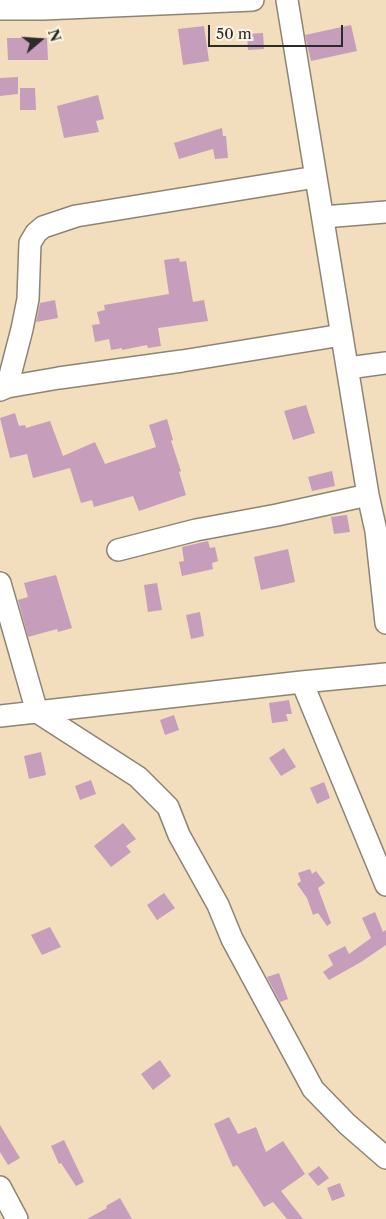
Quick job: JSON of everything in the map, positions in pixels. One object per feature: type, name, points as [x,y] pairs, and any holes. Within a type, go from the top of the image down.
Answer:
[{"type":"street","points":[[0,10],[43,5],[253,0]]},
{"type":"street","points":[[287,0],[368,495],[381,531],[386,623]]},
{"type":"street","points":[[316,177],[76,216],[44,227],[36,233],[30,244],[28,299],[22,329],[4,388],[182,362],[342,335]]},
{"type":"street","points":[[323,217],[386,212]]},
{"type":"street","points":[[348,368],[386,363]]},
{"type":"street","points":[[118,550],[196,530],[368,495]]},
{"type":"street","points":[[0,584],[37,712],[138,777],[168,807],[179,835],[218,906],[232,939],[313,1089],[347,1124],[386,1158]]},
{"type":"street","points":[[0,716],[386,674]]},
{"type":"street","points":[[302,682],[386,885]]},
{"type":"street","points":[[0,1187],[17,1219]]},
{"type":"building","points":[[351,25],[357,51],[311,61],[305,35]]},
{"type":"building","points":[[204,26],[209,61],[183,65],[178,29]]},
{"type":"building","points":[[263,33],[264,49],[248,50],[247,34]]},
{"type":"building","points":[[7,38],[47,38],[48,60],[8,60]]},
{"type":"building","points":[[18,77],[18,94],[0,96],[0,78]]},
{"type":"building","points":[[20,88],[35,88],[36,110],[20,110]]},
{"type":"building","points":[[98,95],[104,119],[96,121],[99,132],[64,138],[57,106]]},
{"type":"building","points":[[222,128],[223,136],[226,136],[228,158],[215,159],[213,149],[179,159],[174,143]]},
{"type":"building","points":[[179,258],[180,262],[186,261],[193,302],[204,300],[208,321],[158,328],[161,346],[148,348],[147,345],[122,350],[122,348],[111,350],[109,339],[95,342],[92,325],[100,324],[97,312],[105,310],[104,305],[169,294],[164,260]]},
{"type":"building","points":[[55,300],[58,318],[36,322],[40,303]]},
{"type":"building","points":[[306,405],[315,433],[293,440],[284,411]]},
{"type":"building","points":[[15,413],[19,426],[25,425],[26,428],[50,421],[63,456],[95,442],[105,464],[156,447],[149,425],[167,419],[186,495],[139,511],[133,496],[94,507],[92,500],[81,503],[70,468],[33,478],[27,454],[10,458],[0,418]]},
{"type":"building","points":[[332,471],[335,486],[312,491],[308,477]]},
{"type":"building","points":[[347,515],[350,532],[334,534],[331,517]]},
{"type":"building","points":[[208,541],[210,548],[215,547],[218,561],[212,563],[213,569],[182,576],[179,562],[184,561],[182,547]]},
{"type":"building","points":[[288,549],[295,582],[261,590],[254,557]]},
{"type":"building","points":[[56,575],[72,628],[58,632],[57,629],[28,637],[18,600],[28,597],[24,583]]},
{"type":"building","points":[[157,583],[162,610],[148,612],[144,585]]},
{"type":"building","points":[[200,612],[204,636],[191,639],[186,615]]},
{"type":"building","points":[[289,700],[292,714],[286,714],[288,721],[272,723],[269,703]]},
{"type":"building","points":[[174,715],[179,730],[165,735],[160,720]]},
{"type":"building","points":[[284,748],[296,767],[281,776],[269,758]]},
{"type":"building","points":[[41,752],[46,775],[29,779],[24,756]]},
{"type":"building","points":[[91,780],[96,794],[80,800],[75,786]]},
{"type":"building","points":[[324,782],[330,798],[317,804],[310,788]]},
{"type":"building","points":[[123,823],[136,839],[126,846],[131,852],[111,867],[94,846]]},
{"type":"building","points":[[310,869],[312,874],[316,871],[325,883],[318,888],[331,923],[327,926],[318,913],[313,915],[307,898],[297,884],[301,881],[298,873]]},
{"type":"building","points":[[164,893],[175,908],[157,920],[147,905]]},
{"type":"building","points":[[375,912],[383,932],[386,930],[386,945],[329,980],[323,972],[333,965],[328,955],[345,946],[349,954],[371,938],[362,918]]},
{"type":"building","points":[[50,927],[61,947],[42,955],[31,935]]},
{"type":"building","points":[[279,973],[288,999],[280,1002],[267,977]]},
{"type":"building","points":[[160,1060],[171,1076],[153,1090],[141,1074]]},
{"type":"building","points":[[229,1117],[238,1134],[256,1127],[266,1152],[283,1141],[305,1174],[281,1191],[303,1219],[287,1219],[273,1202],[264,1207],[237,1165],[233,1167],[214,1124]]},
{"type":"building","points":[[0,1125],[20,1158],[8,1165],[0,1152]]},
{"type":"building","points":[[64,1140],[84,1182],[76,1186],[61,1163],[59,1164],[51,1146]]},
{"type":"building","points":[[319,1166],[329,1178],[318,1186],[308,1174]]},
{"type":"building","points":[[340,1183],[345,1196],[332,1201],[327,1188]]},
{"type":"building","points":[[120,1198],[132,1219],[87,1219],[107,1208],[106,1206]]}]
